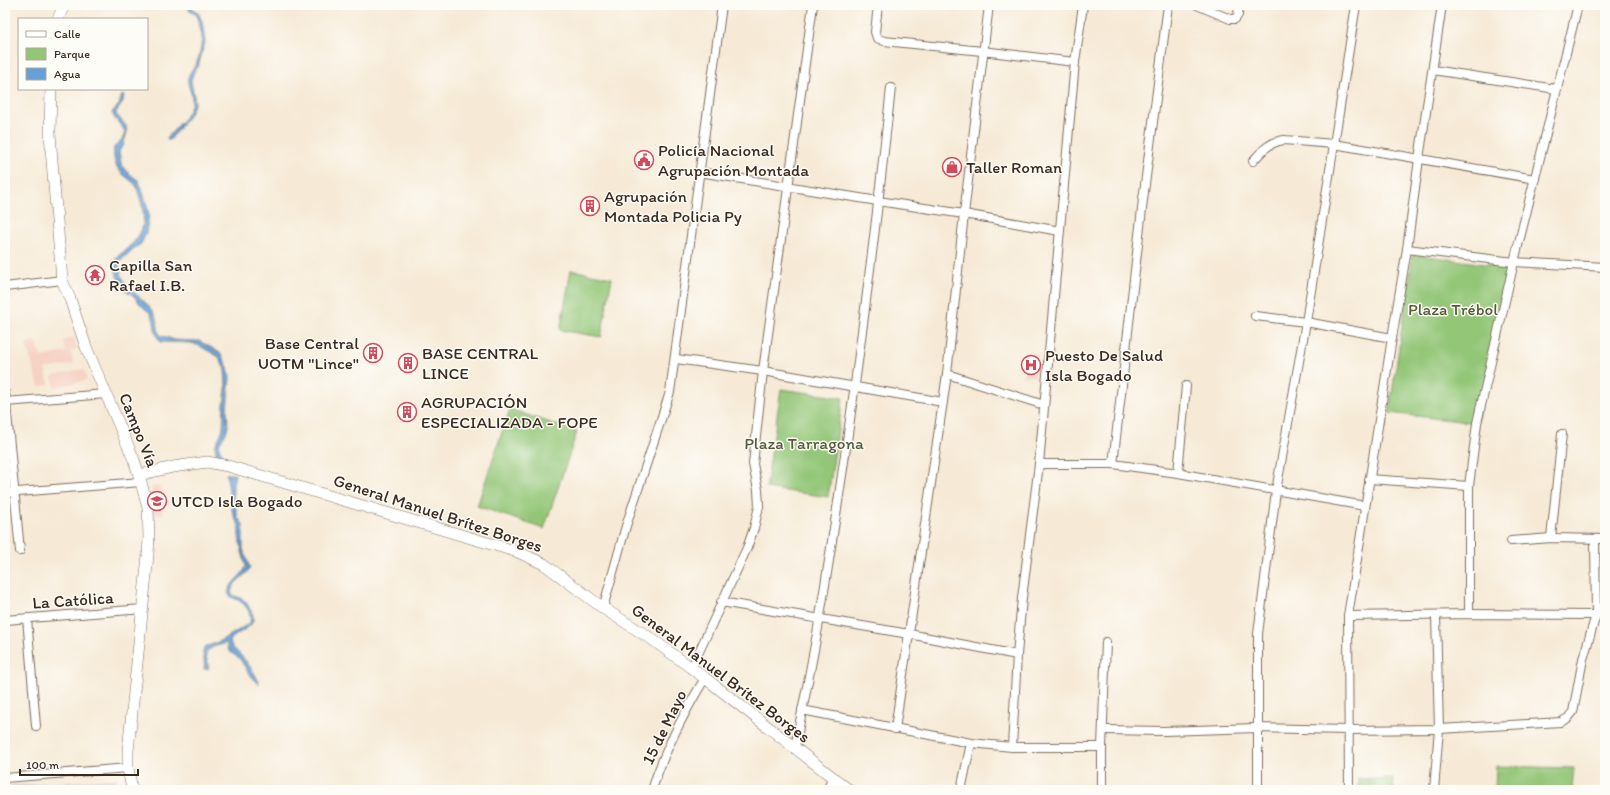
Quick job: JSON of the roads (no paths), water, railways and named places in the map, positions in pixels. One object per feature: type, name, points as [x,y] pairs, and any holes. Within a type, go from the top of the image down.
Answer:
[{"type":"street","points":[[58,18],[64,5]]},
{"type":"street","points":[[603,608],[626,526],[670,392],[676,359],[722,5]]},
{"type":"street","points":[[691,669],[747,548],[754,528],[759,506],[758,490],[753,464],[763,371],[789,186],[812,5]]},
{"type":"street","points":[[878,5],[875,32],[877,38],[884,42],[982,51],[1075,62]]},
{"type":"street","points":[[895,729],[947,374],[982,51],[989,5]]},
{"type":"street","points":[[1012,747],[1022,598],[1039,464],[1075,62],[1083,5]]},
{"type":"street","points":[[1113,464],[1135,268],[1168,5]]},
{"type":"street","points":[[1197,5],[1230,19],[1235,19],[1238,15],[1240,5]]},
{"type":"street","points":[[1258,790],[1258,634],[1276,491],[1306,322],[1356,5]]},
{"type":"street","points":[[1349,790],[1348,616],[1364,506],[1407,249],[1442,5]]},
{"type":"street","points":[[1469,614],[1469,486],[1476,423],[1556,89],[1578,5]]},
{"type":"street","points":[[1433,70],[1556,89]]},
{"type":"street","points":[[794,748],[820,618],[855,388],[891,88]]},
{"type":"street","name":"Campo Vía","points":[[51,90],[51,154],[62,280],[86,347],[134,460],[146,498],[149,522],[148,555],[128,751],[128,768],[132,790]]},
{"type":"street","points":[[1253,161],[1264,148],[1277,141],[1334,144],[1535,178]]},
{"type":"street","points":[[700,172],[964,214],[1060,231]]},
{"type":"street","points":[[1407,249],[1514,262],[1605,268]]},
{"type":"street","points":[[5,287],[62,280]]},
{"type":"street","points":[[1256,316],[1306,322],[1392,338]]},
{"type":"street","points":[[676,359],[763,371],[943,402]]},
{"type":"street","points":[[947,374],[1044,405]]},
{"type":"street","points":[[1178,473],[1186,386]]},
{"type":"street","points":[[5,393],[20,551]]},
{"type":"street","points":[[5,402],[106,394]]},
{"type":"street","points":[[1551,538],[1562,434]]},
{"type":"street","name":"General Manuel Brítez Borges","points":[[140,479],[173,467],[207,462],[228,466],[518,552],[544,564],[603,608],[653,640],[705,678],[849,790]]},
{"type":"street","points":[[1039,464],[1113,464],[1178,473],[1364,506]]},
{"type":"street","points":[[5,493],[140,479]]},
{"type":"street","points":[[1369,479],[1469,486]]},
{"type":"street","points":[[1511,541],[1551,538],[1605,538]]},
{"type":"street","points":[[1103,730],[1164,731],[1257,728],[1348,730],[1439,729],[1561,722],[1568,718],[1572,712],[1583,659],[1596,615],[1594,539]]},
{"type":"street","points":[[721,602],[820,618],[1017,655]]},
{"type":"street","name":"La Católica","points":[[5,620],[143,609]]},
{"type":"street","points":[[1348,616],[1469,614],[1596,615]]},
{"type":"street","points":[[1434,790],[1439,729],[1436,615]]},
{"type":"street","points":[[27,618],[36,726]]},
{"type":"street","points":[[1102,790],[1106,642]]},
{"type":"street","name":"15 de Mayo","points":[[652,790],[657,775],[684,714],[705,678]]},
{"type":"street","points":[[802,710],[971,743],[1012,747],[1102,747]]},
{"type":"street","points":[[961,790],[971,743]]},
{"type":"street","points":[[5,778],[128,768]]},
{"type":"street","points":[[828,790],[832,777]]},
{"type":"water","points":[[186,5],[189,5],[199,14],[202,21],[205,42],[198,67],[194,71],[191,81],[195,102],[190,114],[170,140],[167,140],[190,109],[192,99],[188,78],[196,64],[201,50],[201,33],[197,15],[190,11]]},
{"type":"water","points":[[122,95],[124,96],[123,102],[116,112],[126,126],[127,132],[123,146],[119,151],[121,163],[126,171],[139,181],[149,215],[146,233],[141,244],[119,262],[120,271],[127,285],[148,305],[153,312],[160,335],[175,340],[199,341],[220,353],[228,367],[230,377],[227,410],[228,427],[219,447],[221,452],[227,458],[226,459],[223,456],[217,459],[215,446],[223,429],[226,388],[225,370],[219,357],[200,346],[191,343],[161,342],[158,339],[151,314],[133,295],[122,287],[117,275],[116,258],[135,240],[142,228],[143,220],[141,201],[136,186],[119,170],[114,160],[114,147],[121,141],[125,132],[112,112],[119,105]]},
{"type":"water","points":[[226,474],[235,474],[233,495],[238,518],[243,524],[243,549],[250,568],[236,583],[231,594],[246,602],[253,615],[253,620],[248,628],[230,641],[234,649],[251,667],[259,684],[249,674],[240,659],[229,651],[226,643],[213,647],[206,652],[208,669],[204,669],[204,647],[217,642],[250,623],[250,614],[245,606],[228,593],[246,566],[240,541],[239,525],[233,514]]},
{"type":"place","name":"Policía Nacional Agrupación Montada","points":[[644,160]]},
{"type":"place","name":"Taller Roman","points":[[952,167]]},
{"type":"place","name":"Agrupación Montada Policia Py","points":[[590,206]]},
{"type":"place","name":"Capilla San Rafael I.B.","points":[[95,275]]},
{"type":"place","name":"Base Central UOTM \"Lince\"","points":[[373,353]]},
{"type":"place","name":"BASE CENTRAL LINCE","points":[[408,363]]},
{"type":"place","name":"Puesto De Salud Isla Bogado","points":[[1031,365]]},
{"type":"place","name":"AGRUPACIÓN ESPECIALIZADA - FOPE","points":[[407,412]]},
{"type":"place","name":"UTCD Isla Bogado","points":[[157,501]]},
{"type":"park label","name":"Plaza Trébol","points":[[1453,309]]},
{"type":"park label","name":"Plaza Tarragona","points":[[804,443]]}]
